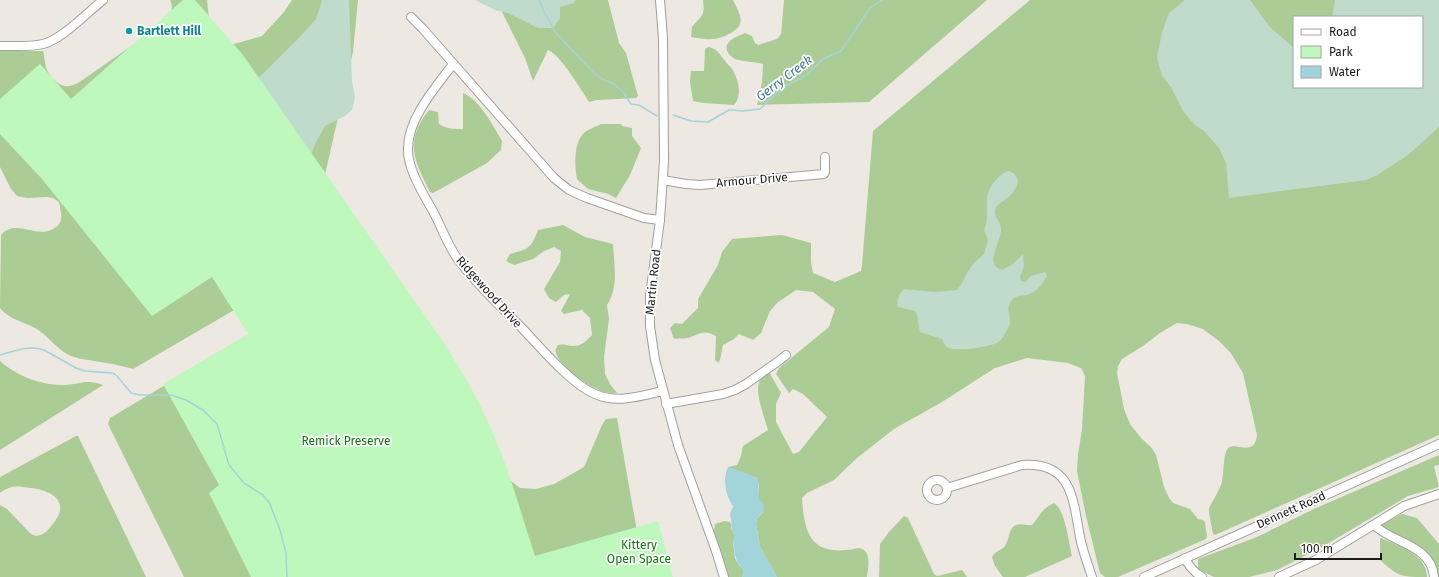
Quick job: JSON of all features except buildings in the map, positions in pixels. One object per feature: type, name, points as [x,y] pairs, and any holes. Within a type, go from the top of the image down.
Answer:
[{"type":"street","points":[[0,46],[33,46],[46,43],[69,28],[103,0]]},
{"type":"street","name":"Martin Road","points":[[660,0],[663,39],[663,180],[649,315],[655,360],[666,404],[678,445],[724,577]]},
{"type":"street","points":[[411,17],[554,178],[568,190],[644,218],[660,220]]},
{"type":"street","name":"Ridgewood Drive","points":[[453,64],[416,117],[410,132],[408,148],[409,161],[412,170],[455,254],[499,305],[567,374],[583,388],[597,395],[615,399],[633,397],[663,390]]},
{"type":"street","name":"Armour Drive","points":[[663,180],[700,185],[824,174],[825,157]]},
{"type":"street","points":[[666,404],[723,394],[735,390],[746,384],[786,355]]},
{"type":"street","name":"Dennett Road","points":[[1144,577],[1439,444]]},
{"type":"street","points":[[947,488],[1022,465],[1033,465],[1055,471],[1070,489],[1081,542],[1092,577]]},
{"type":"street","points":[[1279,577],[1316,560],[1404,506],[1439,494]]},
{"type":"street","points":[[1374,525],[1381,531],[1420,552],[1432,568],[1434,577]]},
{"type":"street","points":[[1185,558],[1191,569],[1202,577]]},
{"type":"green space","points":[[170,0],[207,0],[209,19],[229,43],[234,44],[262,36],[284,12],[292,0],[358,0],[353,52],[324,179],[354,240],[133,369],[69,355],[61,350],[41,332],[11,317],[0,308],[1,235],[7,230],[13,228],[40,232],[53,229],[57,227],[61,221],[61,210],[59,202],[53,198],[27,198],[17,196],[11,189],[0,167],[0,51],[43,51],[49,74],[61,85],[71,86],[78,83],[166,22],[172,6]]},
{"type":"green space","name":"Remick Preserve","points":[[183,0],[195,0],[243,55],[444,343],[464,375],[487,419],[510,477],[535,556],[658,521],[673,577],[251,577],[209,493],[219,485],[163,384],[248,334],[212,277],[152,316],[42,179],[0,134],[0,99],[40,64],[71,99]]},
{"type":"green space","points":[[322,0],[349,0],[352,81],[355,97],[352,110],[345,116],[325,126],[315,144],[309,161],[225,111],[297,40],[316,19]]},
{"type":"green space","points":[[475,0],[575,0],[574,3],[560,7],[560,18],[553,28],[538,28],[508,13],[495,10]]},
{"type":"green space","points":[[496,0],[608,0],[619,43],[626,53],[638,96],[636,98],[597,100],[589,102],[564,65],[553,53],[548,50],[533,81],[525,58]]},
{"type":"green space","points":[[703,0],[733,0],[741,18],[739,27],[726,36],[716,39],[691,37],[692,27],[700,18],[704,10]]},
{"type":"green space","points":[[784,0],[987,0],[869,102],[757,105],[762,82],[763,64],[733,58],[730,56],[726,48],[732,39],[745,33],[752,36],[755,43],[758,45],[777,39],[781,34]]},
{"type":"green space","points":[[1030,0],[1439,0],[1439,435],[1215,535],[1213,534],[1209,509],[1222,482],[1226,451],[1231,446],[1244,448],[1253,446],[1257,435],[1243,373],[1230,352],[1219,341],[1203,329],[1187,324],[1177,323],[1122,359],[1118,366],[1117,373],[1124,409],[1130,424],[1142,439],[1151,447],[1156,455],[1164,487],[1169,498],[1173,503],[1190,509],[1198,519],[1205,522],[1206,539],[1118,577],[1105,577],[1100,573],[1077,471],[1082,430],[1085,376],[1081,368],[1068,363],[1027,358],[995,368],[942,402],[894,429],[857,458],[834,480],[807,493],[802,498],[807,529],[811,537],[816,543],[824,548],[848,550],[858,548],[864,550],[868,556],[867,577],[777,577],[760,547],[756,523],[757,518],[763,512],[758,496],[759,485],[756,478],[728,467],[737,465],[743,446],[768,430],[759,399],[758,387],[760,380],[769,372],[781,393],[776,404],[776,422],[793,454],[799,452],[827,417],[803,394],[793,389],[789,393],[776,374],[779,368],[829,327],[835,309],[813,292],[796,290],[777,303],[770,311],[761,333],[753,340],[739,334],[734,339],[723,345],[718,363],[715,360],[716,336],[705,333],[688,338],[674,339],[670,328],[675,323],[682,324],[698,308],[698,299],[718,265],[722,252],[732,239],[782,235],[811,243],[811,262],[813,273],[835,282],[861,271],[873,131]]},
{"type":"green space","points":[[1185,0],[1250,0],[1269,26],[1293,47],[1293,88],[1423,88],[1423,16],[1332,16],[1335,0],[1439,0],[1439,127],[1408,155],[1379,174],[1366,180],[1229,198],[1226,163],[1219,148],[1183,111],[1171,87],[1162,76],[1157,58],[1162,32],[1169,13]]},
{"type":"green space","points":[[709,47],[718,52],[732,69],[736,77],[739,92],[737,101],[734,105],[693,101],[690,82],[691,71],[704,71],[705,50]]},
{"type":"green space","points":[[463,93],[475,101],[486,114],[502,141],[501,150],[487,163],[433,193],[430,192],[416,160],[414,141],[416,132],[421,121],[429,110],[438,112],[439,124],[442,126],[463,129]]},
{"type":"green space","points":[[601,124],[621,124],[622,126],[632,128],[632,136],[641,148],[630,175],[616,198],[608,194],[588,189],[577,179],[575,162],[576,149],[580,137],[590,129]]},
{"type":"green space","points":[[1009,171],[1015,175],[1018,183],[1015,190],[998,205],[995,211],[1001,226],[1001,234],[995,252],[994,263],[1002,270],[1013,264],[1023,254],[1024,266],[1020,277],[1021,281],[1025,282],[1031,276],[1045,272],[1047,276],[1040,286],[1033,292],[1013,299],[1009,304],[1008,310],[1010,324],[1000,341],[987,346],[975,348],[949,348],[945,345],[942,339],[920,332],[918,318],[915,311],[898,307],[898,297],[904,289],[935,292],[957,290],[973,264],[984,254],[988,240],[984,230],[987,214],[987,199],[991,186],[1001,175]]},
{"type":"green space","points":[[563,225],[585,237],[613,244],[615,276],[613,291],[607,305],[609,319],[604,357],[605,374],[617,393],[609,393],[598,390],[584,382],[563,364],[556,353],[558,345],[578,346],[592,335],[590,318],[582,310],[564,314],[561,311],[570,294],[564,295],[556,302],[549,298],[544,289],[560,262],[561,251],[554,247],[544,251],[533,259],[514,265],[506,261],[510,254],[528,247],[533,241],[538,230]]},
{"type":"green space","name":"Kittery Open Space","points":[[369,263],[507,478],[520,488],[536,489],[554,484],[584,467],[606,419],[617,418],[645,577],[184,577],[108,424],[110,418]]},
{"type":"green space","points":[[0,361],[14,371],[39,382],[66,385],[93,382],[103,385],[0,450]]},
{"type":"green space","points":[[78,436],[146,577],[0,577],[0,505],[7,509],[29,532],[33,535],[39,536],[48,530],[58,517],[60,504],[52,495],[46,491],[38,489],[14,487],[0,493],[0,477]]},
{"type":"green space","points":[[1439,455],[1439,465],[1434,466],[1439,487],[1408,496],[1322,547],[1277,570],[1249,577],[1214,577],[1198,569],[1198,559],[1257,537],[1316,508]]},
{"type":"green space","points":[[1054,503],[1058,506],[1064,519],[1072,556],[1025,577],[1003,577],[995,566],[992,557],[993,555],[1006,544],[1013,527],[1020,524],[1032,525],[1044,510]]},
{"type":"green space","points":[[1402,514],[1417,518],[1439,544],[1439,577],[1436,567],[1424,552],[1408,540],[1380,527],[1381,525]]},
{"type":"green space","points":[[904,516],[908,518],[934,574],[937,576],[962,570],[967,577],[879,577],[880,544]]},
{"type":"green space","points":[[724,521],[730,522],[732,525],[731,528],[735,536],[733,543],[735,558],[744,570],[742,577],[728,577],[714,532],[715,524]]},
{"type":"green space","points":[[1381,538],[1403,548],[1417,557],[1426,569],[1427,577],[1411,577],[1401,575],[1386,566],[1380,560]]},
{"type":"water","points":[[728,467],[751,475],[758,480],[759,496],[764,505],[764,510],[757,518],[756,523],[759,542],[762,551],[777,577],[742,577],[744,570],[738,564],[733,541],[735,536],[732,530],[730,514],[733,506],[728,497],[725,482]]},
{"type":"waterway","name":"Gerry Creek","points":[[539,0],[556,33],[594,73],[602,79],[614,84],[623,92],[631,104],[639,105],[657,116]]},
{"type":"waterway","name":"Gerry Creek","points":[[673,115],[691,121],[708,122],[729,110],[743,111],[760,109],[782,88],[805,76],[823,59],[841,51],[870,8],[882,0]]},
{"type":"waterway","points":[[0,355],[27,348],[44,350],[76,368],[85,371],[113,373],[131,393],[140,395],[171,395],[186,400],[203,410],[217,424],[229,465],[244,483],[263,495],[270,504],[280,530],[286,553],[287,577]]},
{"type":"place","name":"Bartlett Hill","points":[[129,31]]}]
